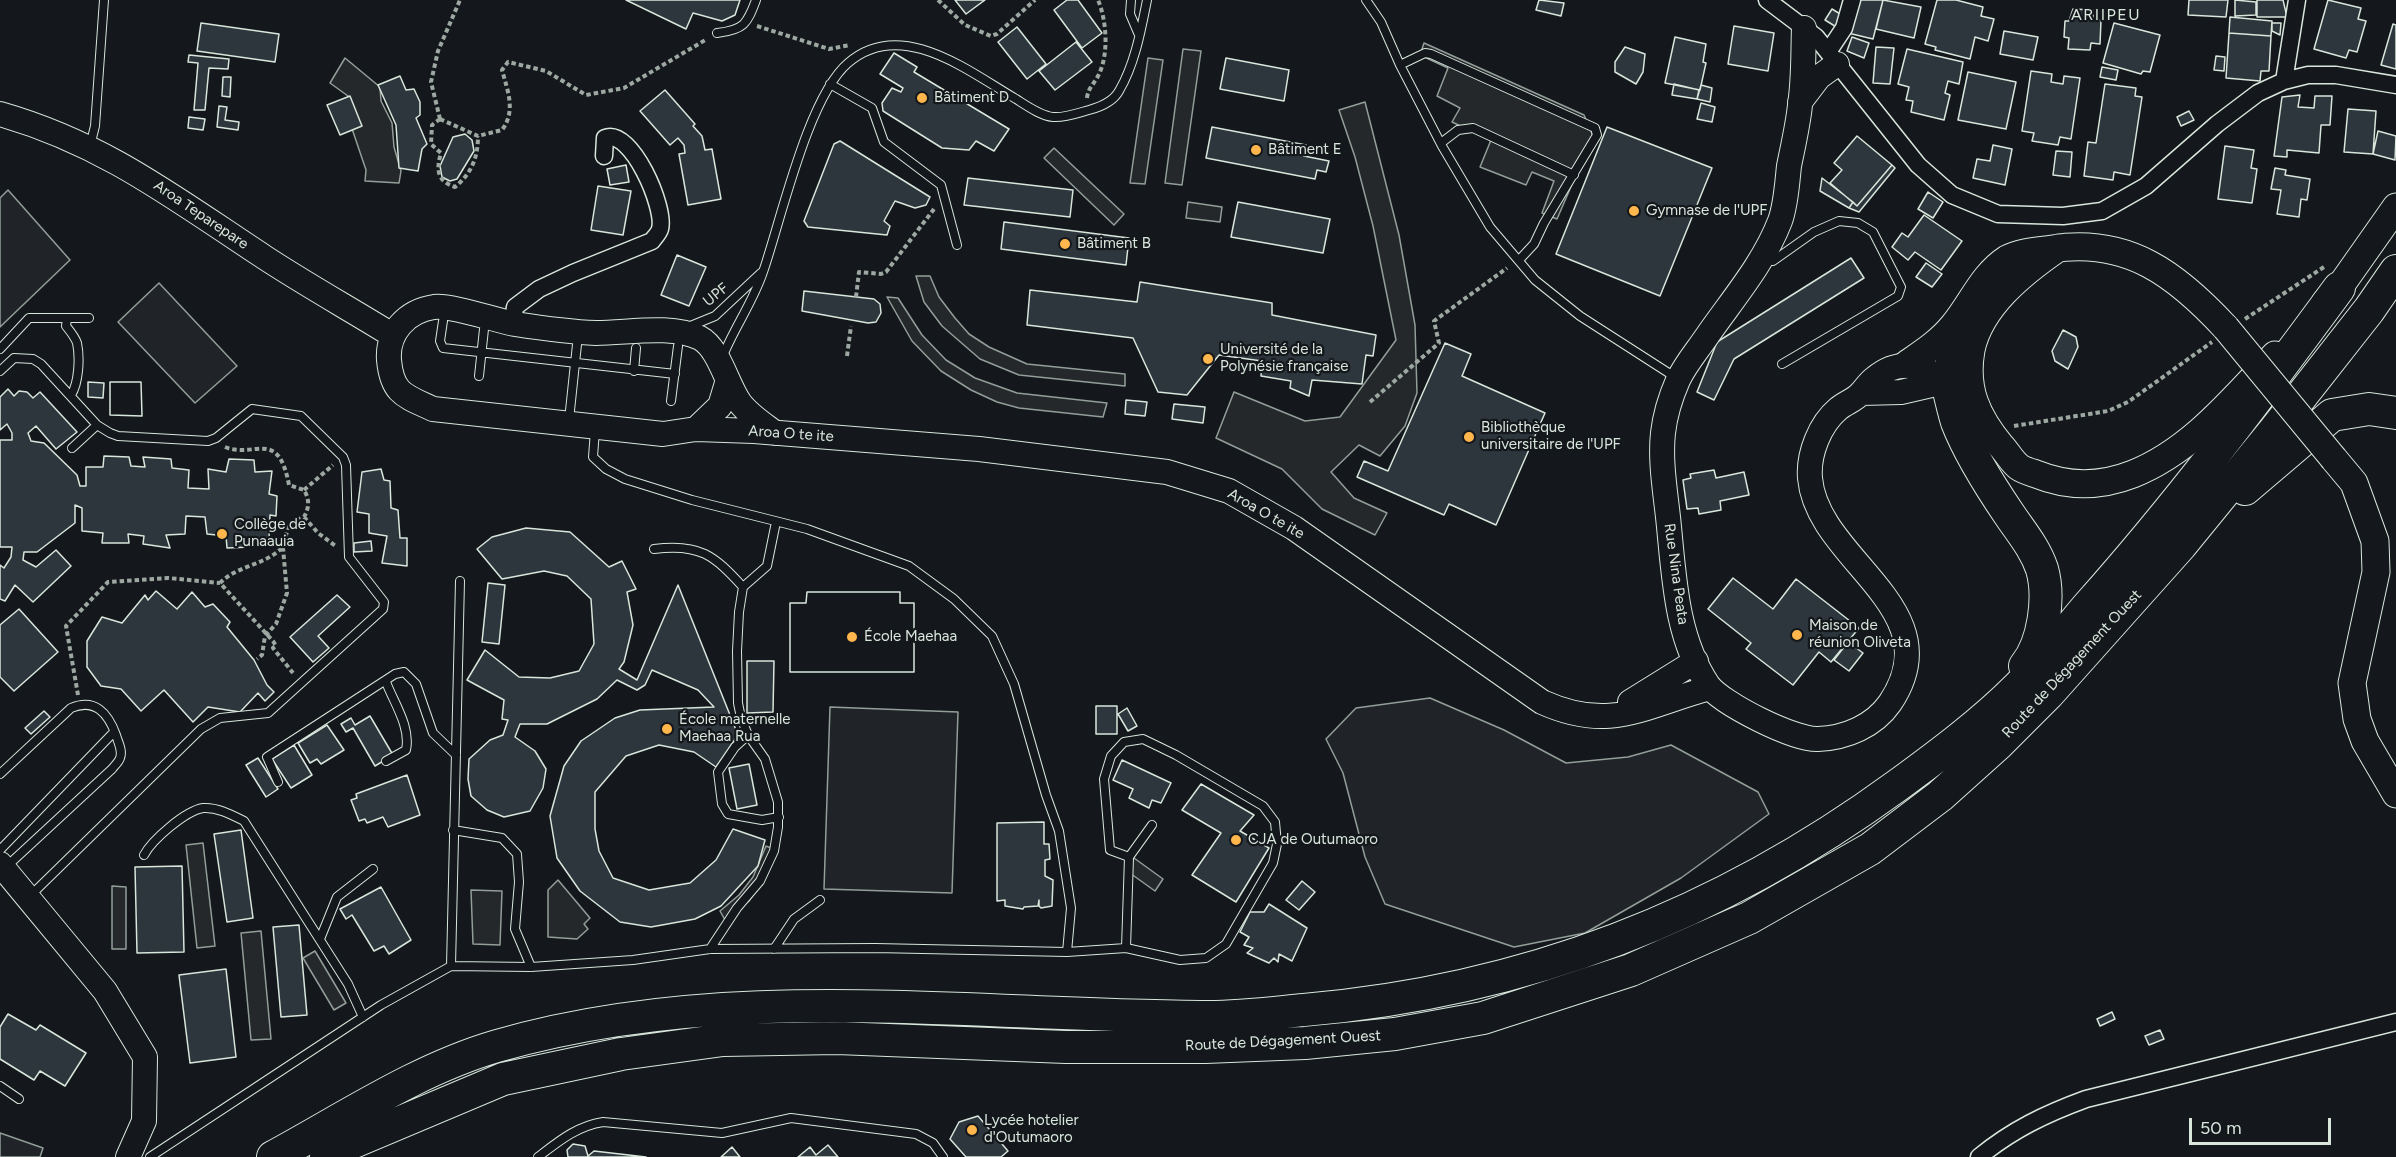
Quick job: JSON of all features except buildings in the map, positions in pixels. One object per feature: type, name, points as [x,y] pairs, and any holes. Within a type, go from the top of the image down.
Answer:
[{"type":"highway","name":"Route de Dégagement Ouest","points":[[326,1157],[337,1149],[502,1078],[621,1054],[723,1040],[837,1038],[1066,1047],[1205,1047],[1305,1043],[1395,1034],[1483,1018],[1631,970],[1749,918],[1870,849],[1940,796],[1999,743],[2048,693],[2181,544],[2282,422],[2369,310],[2396,271]]},
{"type":"highway","name":"Route de Dégagement Ouest","points":[[273,1157],[412,1081],[492,1048],[583,1025],[691,1010],[804,1005],[1218,1017],[1378,1004],[1543,967],[1620,939],[1728,892],[1849,821],[1981,720],[2018,687],[2141,547],[2248,413],[2333,276]]},
{"type":"highway","points":[[1958,375],[1963,433],[2008,514],[2033,548],[2042,570],[2046,596],[2043,618],[2032,657],[1981,720]]},
{"type":"highway","points":[[2181,544],[2332,415],[2369,409],[2396,413]]},
{"type":"main road","name":"Rue Nina Peata","points":[[1710,688],[1688,645],[1679,611],[1664,475],[1663,435],[1667,411],[1678,380],[1762,259],[1781,218],[1810,32]]},
{"type":"main road","points":[[1800,102],[1832,58]]},
{"type":"main road","name":"Aroa Teparepare","points":[[0,114],[44,127],[90,147],[164,189],[266,258],[392,335]]},
{"type":"main road","points":[[1953,327],[1958,375],[1986,427],[2019,467],[2050,480],[2089,485],[2133,474],[2164,459],[2214,419],[2333,276],[2396,207]]},
{"type":"main road","points":[[1710,688],[1767,724],[1784,732],[1813,740],[1843,737],[1881,717],[1901,687],[1907,653],[1897,614],[1829,528],[1817,506],[1810,478],[1812,455],[1823,427],[1837,410],[1861,393],[1881,373],[1907,364],[1953,327],[1973,295],[2008,259],[2058,248],[2087,246],[2110,249],[2136,257],[2165,272],[2197,296],[2354,483],[2375,541],[2376,572],[2352,683],[2357,719],[2365,741],[2386,761],[2396,794]]},
{"type":"main road","points":[[1861,393],[1901,392],[1958,375],[1986,317],[2018,279],[2058,248]]},
{"type":"main road","points":[[392,335],[402,321],[417,312],[436,307],[513,323],[579,331],[702,339],[741,405],[775,433]]},
{"type":"main road","name":"Aroa O te ite","points":[[392,335],[388,349],[390,380],[401,394],[433,409],[663,434],[696,429],[874,439],[1076,459],[1167,472],[1229,490],[1294,528],[1542,702],[1569,714],[1601,717],[1629,714],[1710,688]]},
{"type":"main road","points":[[1907,364],[1943,378],[1958,375]]},
{"type":"main road","points":[[696,429],[720,406],[724,373]]},
{"type":"main road","points":[[1601,717],[1644,695],[1696,661]]},
{"type":"main road","points":[[8,874],[105,991],[145,1057],[144,1121],[128,1157]]},
{"type":"street","points":[[1767,0],[1810,32],[1917,165],[1953,195],[1998,214],[2063,216],[2102,211],[2146,186],[2217,124],[2258,93],[2284,81],[2307,75],[2336,75],[2396,85]]},
{"type":"street","points":[[1832,58],[1852,0]]},
{"type":"street","points":[[2284,81],[2297,0]]},
{"type":"street","points":[[513,323],[515,307],[539,289],[652,241],[660,229],[658,207],[648,176],[629,147],[618,138],[610,136],[605,138],[604,156]]},
{"type":"street","points":[[1979,1157],[2005,1136],[2043,1115],[2086,1099],[2396,1022]]},
{"type":"lane","points":[[90,147],[95,126],[104,0]]},
{"type":"lane","points":[[717,33],[733,31],[747,23],[756,0]]},
{"type":"lane","points":[[1131,0],[1130,14],[1140,35]]},
{"type":"lane","points":[[724,373],[731,336],[755,294],[764,271],[771,238],[812,125],[830,84],[848,63],[871,48],[906,45],[932,52],[1033,109],[1053,117],[1092,109],[1106,104],[1118,93],[1140,35],[1147,0]]},
{"type":"lane","points":[[1366,0],[1381,22],[1400,65],[1441,143],[1490,227],[1520,259],[1535,280],[1580,316],[1678,380]]},
{"type":"lane","points":[[1400,65],[1425,53],[1431,54],[1589,123],[1595,128],[1597,135],[1534,244],[1520,259]]},
{"type":"lane","points":[[830,84],[872,108],[884,142],[941,185],[957,245]]},
{"type":"lane","points":[[1441,143],[1458,130],[1473,128],[1574,175]]},
{"type":"lane","points":[[1762,259],[1773,261],[1814,232],[1839,221],[1858,223],[1873,232],[1901,287],[1898,296],[1782,364]]},
{"type":"lane","name":"UPF","points":[[678,338],[715,315],[764,271]]},
{"type":"lane","points":[[0,349],[29,318],[89,318]]},
{"type":"lane","points":[[67,318],[66,326],[76,340],[77,347],[76,387],[70,395]]},
{"type":"lane","points":[[443,321],[440,341],[443,348],[675,374]]},
{"type":"lane","points":[[479,376],[484,329]]},
{"type":"lane","points":[[569,423],[579,331]]},
{"type":"lane","points":[[671,401],[678,338]]},
{"type":"lane","points":[[634,371],[636,348]]},
{"type":"lane","points":[[0,371],[14,358],[33,359],[41,364],[97,425],[118,436],[208,441],[216,438],[246,412],[261,410],[301,416],[343,457],[346,465],[349,557],[383,599],[385,606],[268,713],[210,721],[8,874]]},
{"type":"lane","points":[[72,448],[97,425]]},
{"type":"lane","points":[[596,426],[593,457],[606,470],[625,479],[692,500],[807,529],[909,566],[954,598],[992,636],[1014,684],[1038,771],[1059,831],[1071,908],[1066,952]]},
{"type":"lane","points":[[710,949],[737,908],[760,881],[774,851],[779,817],[778,802],[765,759],[748,735],[738,703],[739,612],[743,587],[767,566],[776,522]]},
{"type":"lane","points":[[654,549],[691,547],[715,558],[743,587]]},
{"type":"lane","points":[[451,966],[460,582]]},
{"type":"lane","points":[[278,782],[267,757],[386,682],[395,674],[407,673],[416,684],[433,733],[456,755]]},
{"type":"lane","points":[[386,682],[404,722],[407,739],[406,750],[386,761]]},
{"type":"lane","points":[[0,774],[70,708],[79,704],[87,703],[97,707],[107,716],[121,749],[120,758],[112,770],[8,874]]},
{"type":"lane","points":[[8,874],[114,732]]},
{"type":"lane","points":[[748,735],[735,747],[717,772],[722,804],[728,814],[762,820],[779,817]]},
{"type":"lane","points":[[150,1157],[363,1017],[451,966],[531,967],[633,960],[710,949],[875,948],[1066,952],[1125,948],[1180,960],[1206,958],[1226,944],[1273,863],[1277,844],[1275,822],[1263,806],[1176,755],[1143,739],[1124,742],[1111,756],[1104,779],[1105,809],[1110,850],[1129,857]]},
{"type":"lane","points":[[144,855],[150,843],[193,812],[210,809],[232,814],[244,821],[348,984],[363,1017]]},
{"type":"lane","points":[[1125,948],[1129,857],[1152,825]]},
{"type":"lane","points":[[453,830],[502,838],[517,854],[519,882],[515,929],[531,967]]},
{"type":"lane","points":[[320,939],[337,897],[373,869]]},
{"type":"lane","points":[[774,949],[794,919],[820,900]]},
{"type":"lane","points":[[0,1086],[19,1099]]},
{"type":"lane","points":[[538,1157],[569,1134],[589,1124],[603,1122],[722,1133],[791,1118],[916,1134],[933,1143],[943,1157]]},
{"type":"path","points":[[440,119],[430,82],[438,51],[460,0]]},
{"type":"path","points":[[938,0],[965,25],[991,36],[1035,0]]},
{"type":"path","points":[[1092,109],[1088,92],[1099,76],[1105,54],[1105,31],[1098,0]]},
{"type":"path","points":[[747,23],[829,49],[857,43],[871,48]]},
{"type":"path","points":[[440,119],[478,136],[502,130],[509,120],[511,107],[502,70],[508,62],[546,71],[586,94],[624,88],[717,33]]},
{"type":"path","points":[[440,119],[432,125],[431,144],[441,153],[437,166],[440,178],[446,184],[455,187],[461,182],[478,155],[478,136]]},
{"type":"path","points":[[856,297],[859,272],[881,274],[886,272],[944,197]]},
{"type":"path","points":[[1370,402],[1439,343],[1434,321],[1520,259]]},
{"type":"path","points":[[1986,427],[1997,428],[2108,411],[2128,402],[2227,330],[2333,276]]},
{"type":"path","points":[[847,356],[851,326]]},
{"type":"path","points":[[208,441],[233,451],[265,447],[279,459],[286,471],[289,485],[304,490]]},
{"type":"path","points":[[304,490],[343,457]]},
{"type":"path","points":[[257,659],[262,655],[267,634],[276,624],[287,593],[283,548],[289,523],[303,517],[309,508],[304,490]]},
{"type":"path","points":[[303,517],[318,533],[349,557]]},
{"type":"path","points":[[79,704],[66,626],[108,582],[168,578],[220,583],[246,566],[267,561],[283,548]]},
{"type":"path","points":[[220,583],[267,634],[276,646],[273,648],[301,684]]},
{"type":"shaded area","points":[[1424,43],[1584,115],[1593,136],[1557,219],[1542,213],[1554,181],[1532,172],[1526,185],[1480,167],[1491,140],[1452,122],[1460,108],[1437,96],[1448,68],[1420,55]]},
{"type":"shaded area","points":[[1183,49],[1201,51],[1182,185],[1165,183]]},
{"type":"shaded area","points":[[345,58],[380,87],[381,101],[392,123],[394,147],[401,171],[399,183],[365,181],[366,170],[347,114],[348,96],[330,83]]},
{"type":"shaded area","points":[[1148,58],[1163,60],[1145,184],[1130,183]]},
{"type":"shaded area","points":[[1365,102],[1399,235],[1415,325],[1417,393],[1405,426],[1380,456],[1359,445],[1331,472],[1354,498],[1387,513],[1375,535],[1322,509],[1282,469],[1216,438],[1234,392],[1305,421],[1340,417],[1396,340],[1373,226],[1355,157],[1339,110]]},
{"type":"shaded area","points":[[1054,148],[1124,214],[1114,225],[1044,158]]},
{"type":"shaded area","points":[[8,190],[70,260],[0,327],[0,198]]},
{"type":"shaded area","points":[[1188,202],[1222,207],[1220,222],[1186,218]]},
{"type":"shaded area","points":[[916,276],[930,276],[939,297],[955,318],[969,334],[989,347],[1027,364],[1125,374],[1125,386],[1019,375],[980,359],[942,326],[924,302]]},
{"type":"shaded area","points":[[159,283],[237,366],[195,403],[118,322]]},
{"type":"shaded area","points":[[887,297],[898,298],[922,335],[946,360],[975,378],[1017,393],[1107,403],[1103,417],[1019,408],[997,402],[971,390],[941,371],[912,341]]},
{"type":"shaded area","points":[[1430,698],[1504,730],[1566,763],[1628,757],[1671,745],[1758,792],[1769,814],[1681,878],[1585,933],[1514,947],[1385,904],[1365,857],[1343,773],[1326,739],[1356,708]]},
{"type":"shaded area","points":[[830,707],[958,712],[952,893],[824,889]]},
{"type":"shaded area","points":[[203,843],[215,946],[197,948],[186,845]]},
{"type":"shaded area","points":[[766,846],[771,848],[764,879],[749,901],[725,920],[720,911],[739,895],[753,877]]},
{"type":"shaded area","points":[[1134,858],[1163,879],[1155,891],[1127,871]]},
{"type":"shaded area","points":[[558,880],[590,918],[584,924],[588,929],[577,939],[548,937],[548,890]]},
{"type":"shaded area","points":[[112,886],[126,887],[126,949],[112,949]]},
{"type":"shaded area","points":[[471,890],[502,891],[500,945],[473,944]]},
{"type":"shaded area","points":[[261,931],[271,1039],[251,1040],[241,933]]},
{"type":"shaded area","points":[[315,951],[346,1003],[334,1010],[303,958]]},
{"type":"shaded area","points":[[0,1133],[43,1148],[40,1157],[0,1157]]},
{"type":"place","name":"Bâtiment D","points":[[922,98]]},
{"type":"place","name":"Bâtiment E","points":[[1256,150]]},
{"type":"place","name":"Gymnase de l'UPF","points":[[1634,211]]},
{"type":"place","name":"Bâtiment B","points":[[1065,244]]},
{"type":"place","name":"Université de la Polynésie française","points":[[1208,359]]},
{"type":"place","name":"Bibliothèque universitaire de l'UPF","points":[[1469,437]]},
{"type":"place","name":"Collège de Punaauia","points":[[222,534]]},
{"type":"place","name":"Maison de réunion Oliveta","points":[[1797,635]]},
{"type":"place","name":"École Maehaa","points":[[852,637]]},
{"type":"place","name":"École maternelle Maehaa Rua","points":[[667,729]]},
{"type":"place","name":"CJA de Outumaoro","points":[[1236,840]]},
{"type":"place","name":"Lycée hotelier d'Outumaoro","points":[[972,1130]]},
{"type":"district","name":"ARIIPEU","points":[[2106,15]]}]
